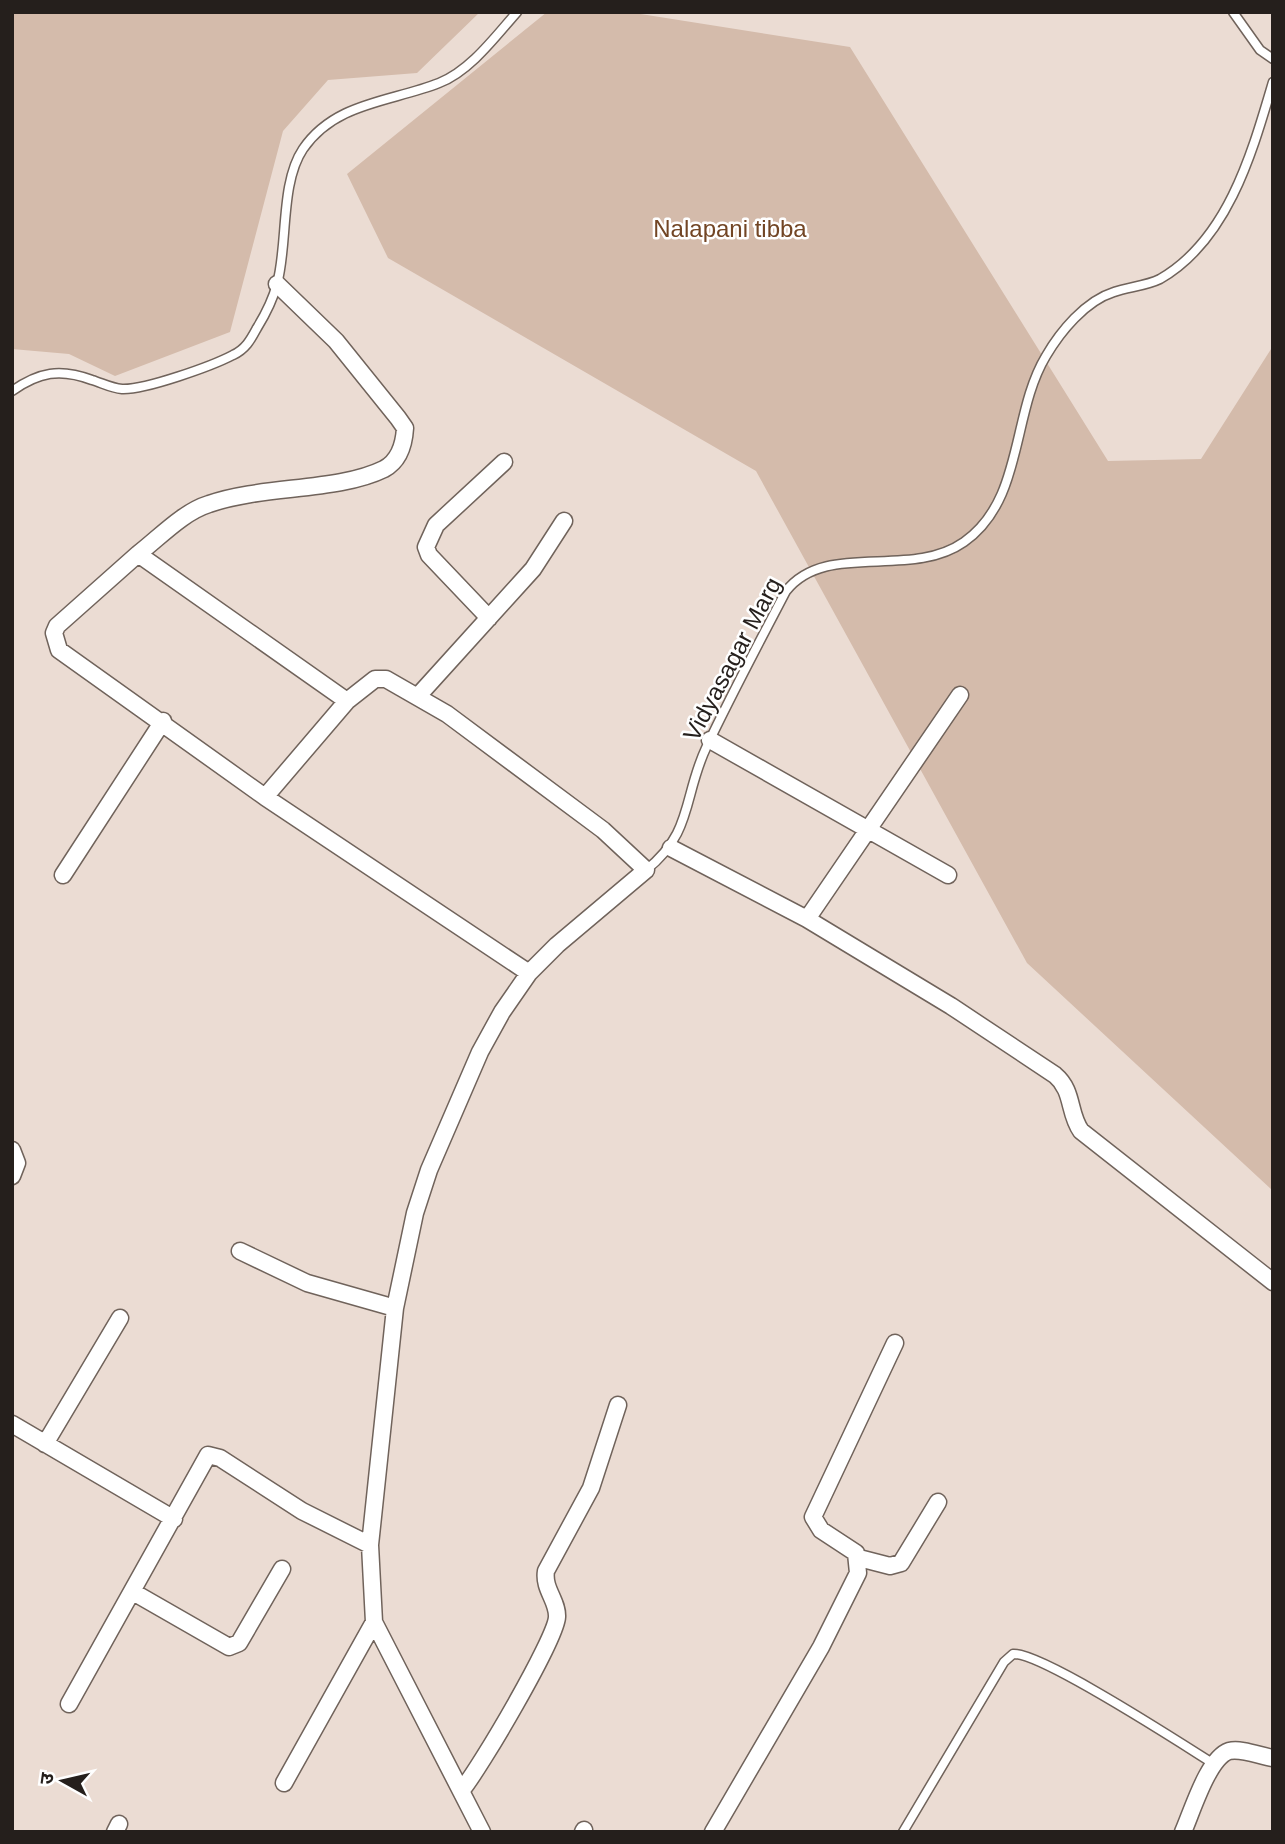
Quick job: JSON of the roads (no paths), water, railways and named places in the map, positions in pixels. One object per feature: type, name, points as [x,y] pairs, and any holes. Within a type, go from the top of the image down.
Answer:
[{"type":"street","points":[[277,284],[336,341],[405,428],[402,448],[396,459],[385,468],[360,477],[248,492],[205,505],[138,554],[57,626],[53,638],[59,650],[163,721],[265,797],[529,973]]},
{"type":"street","points":[[489,618],[429,555],[426,547],[436,525],[504,463]]},
{"type":"street","points":[[418,696],[533,569],[564,521]]},
{"type":"street","points":[[138,554],[347,701]]},
{"type":"street","points":[[265,797],[347,701],[375,679],[393,681],[418,696],[603,830],[646,870],[577,926],[529,973],[502,1012],[481,1052],[429,1170],[415,1213],[395,1308],[370,1545],[374,1622],[482,1832]]},
{"type":"street","points":[[807,919],[960,695]]},
{"type":"street","points":[[63,875],[163,721]]},
{"type":"street","points":[[710,740],[948,875]]},
{"type":"street","points":[[671,848],[807,919],[951,1006],[1055,1075],[1068,1089],[1076,1121],[1082,1131],[1273,1282]]},
{"type":"street","points":[[12,1150],[17,1163],[12,1176]]},
{"type":"street","points":[[240,1251],[307,1283],[395,1308]]},
{"type":"street","points":[[45,1444],[120,1318]]},
{"type":"street","points":[[895,1343],[813,1517],[821,1530],[859,1558],[890,1566],[901,1563],[938,1502]]},
{"type":"street","points":[[461,1791],[530,1676],[555,1626],[558,1616],[545,1586],[546,1571],[591,1488],[618,1405]]},
{"type":"street","points":[[12,1424],[174,1519]]},
{"type":"street","points":[[69,1704],[208,1455],[220,1458],[302,1511],[370,1545]]},
{"type":"street","points":[[713,1832],[821,1647],[858,1573],[859,1558]]},
{"type":"street","points":[[133,1592],[229,1647],[239,1643],[282,1569]]},
{"type":"street","points":[[284,1783],[374,1622]]},
{"type":"street","points":[[1183,1832],[1214,1763],[1230,1751],[1273,1758]]},
{"type":"lane","points":[[12,391],[28,380],[52,372],[76,375],[120,389],[133,388],[223,360],[248,344],[277,284],[292,177],[307,144],[345,113],[368,103],[440,83],[493,40],[517,12]]},
{"type":"lane","points":[[1233,12],[1261,50],[1273,59]]},
{"type":"lane","name":"Vidyasagar Marg","points":[[646,870],[671,848],[681,827],[697,769],[786,591],[797,578],[820,566],[900,562],[935,556],[966,541],[982,525],[1008,480],[1033,384],[1054,343],[1068,326],[1098,300],[1111,293],[1156,281],[1198,250],[1243,172],[1257,138],[1273,82]]},
{"type":"lane","points":[[903,1832],[1004,1662],[1013,1654],[1022,1654],[1056,1670],[1214,1763]]},
{"type":"park label","name":"Nalapani tibba","points":[[730,228]]}]
